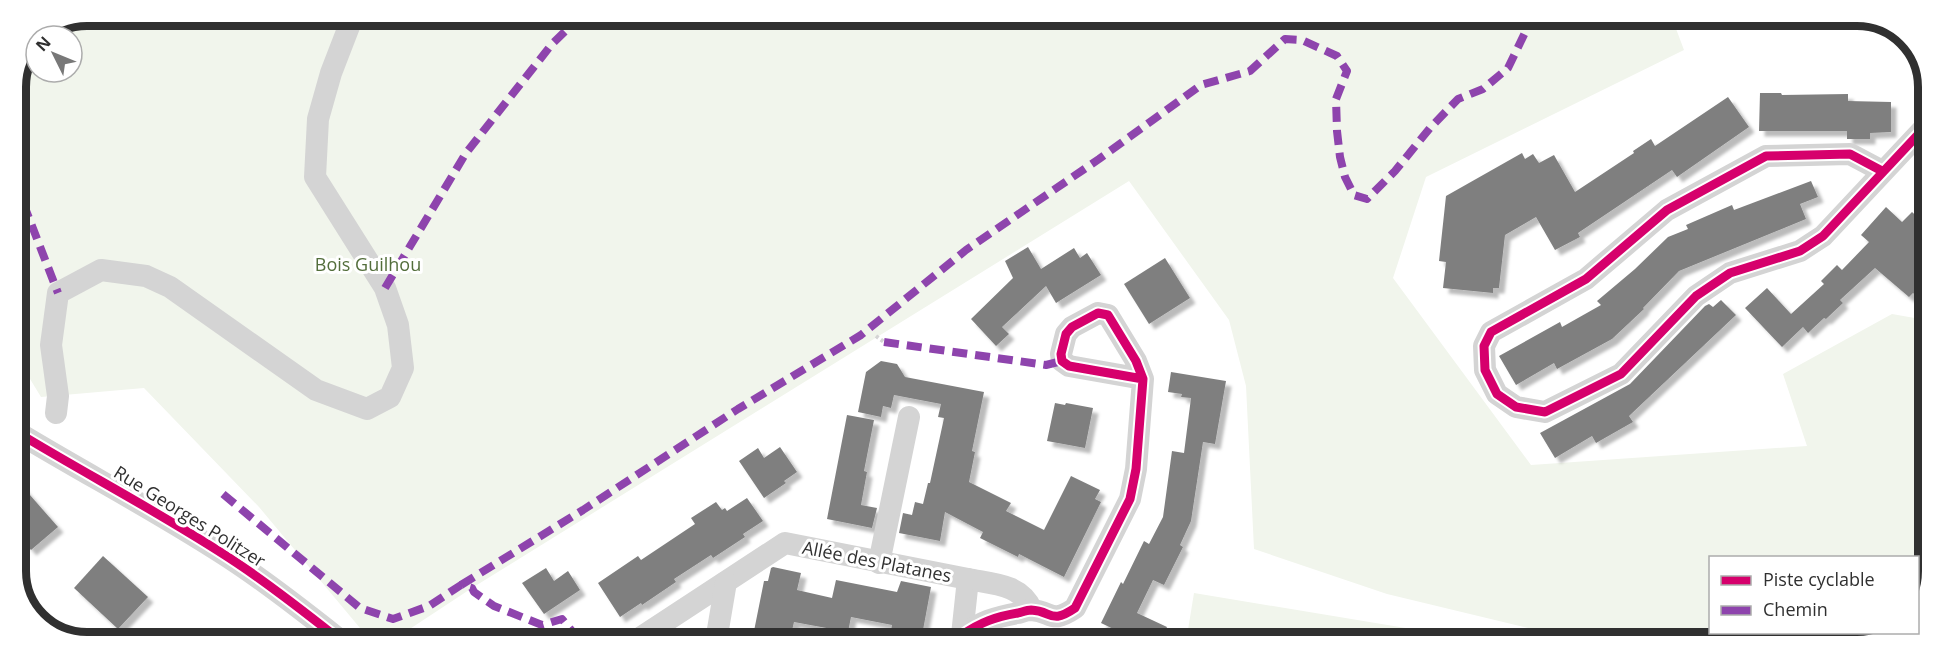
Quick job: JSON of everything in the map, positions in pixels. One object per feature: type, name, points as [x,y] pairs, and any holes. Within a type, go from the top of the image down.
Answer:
[{"type":"street","points":[[56,413],[58,396],[51,345],[58,293],[102,270],[146,276],[170,287],[316,390],[367,409],[390,397],[404,368],[398,326],[385,288],[315,177],[318,119],[331,73],[349,26]]},
{"type":"street","points":[[1882,171],[1850,154],[1766,156],[1667,210],[1586,279],[1491,332],[1484,346],[1485,370],[1497,394],[1516,407],[1545,412],[1621,374],[1696,296],[1730,273],[1800,251],[1823,236],[1917,135]]},
{"type":"street","points":[[968,633],[978,624],[999,616],[1032,610],[1052,617],[1063,616],[1075,608],[1130,499],[1136,469],[1143,379]]},
{"type":"street","points":[[879,563],[909,417]]},
{"type":"street","name":"Rue Georges Politzer","points":[[26,438],[126,495],[236,562],[331,633]]},
{"type":"street","name":"Allée des Platanes","points":[[648,633],[785,543],[1012,588],[1028,599],[1032,610]]},
{"type":"street","points":[[963,633],[968,579]]},
{"type":"street","points":[[718,633],[726,582]]},
{"type":"path","points":[[876,336],[884,342]]},
{"type":"green space","name":"Bois Guilhou","points":[[84,26],[1675,26],[1684,50],[1426,177],[1393,278],[1531,465],[1807,446],[1783,374],[1892,314],[1917,318],[1918,556],[1709,556],[1709,633],[1549,633],[1387,594],[1254,549],[1246,386],[1229,320],[1129,181],[472,588],[404,633],[364,633],[259,507],[144,388],[41,397],[26,372],[26,84],[84,84]]},
{"type":"green space","points":[[1194,593],[1436,633],[1187,633]]},
{"type":"building","points":[[1760,93],[1848,94],[1848,101],[1891,102],[1891,132],[1870,133],[1870,139],[1847,139],[1847,131],[1759,131]]},
{"type":"building","points":[[1728,97],[1749,127],[1677,177],[1672,170],[1578,233],[1580,237],[1555,250],[1536,217],[1505,235],[1499,288],[1493,288],[1493,293],[1443,288],[1446,262],[1439,261],[1446,196],[1522,153],[1525,159],[1533,154],[1539,163],[1554,155],[1575,192],[1651,139],[1655,146]]},
{"type":"building","points":[[1811,181],[1818,197],[1800,204],[1806,219],[1679,271],[1612,339],[1557,369],[1554,363],[1516,385],[1499,356],[1560,322],[1562,327],[1601,305],[1597,301],[1668,237],[1688,229],[1686,225],[1732,205],[1734,210]]},
{"type":"building","points":[[1886,207],[1902,222],[1912,212],[1917,217],[1917,297],[1913,293],[1909,297],[1875,268],[1840,300],[1843,303],[1826,319],[1824,318],[1808,333],[1803,327],[1782,347],[1745,308],[1767,288],[1791,314],[1824,284],[1821,281],[1837,265],[1842,270],[1869,242],[1861,235]]},
{"type":"building","points":[[1028,247],[1041,269],[1074,248],[1080,258],[1087,253],[1101,275],[1056,303],[1046,286],[1002,327],[1009,334],[996,346],[971,319],[1013,278],[1005,261]]},
{"type":"building","points":[[1165,258],[1190,298],[1149,324],[1124,284]]},
{"type":"building","points":[[1721,300],[1736,315],[1629,416],[1633,422],[1596,443],[1592,436],[1555,458],[1540,433],[1630,384],[1705,306],[1709,304],[1713,307]]},
{"type":"building","points":[[881,361],[897,364],[905,377],[984,392],[972,451],[975,452],[969,482],[1011,503],[1006,511],[1044,530],[1071,476],[1100,490],[1095,499],[1101,502],[1064,577],[1019,554],[1018,557],[980,538],[983,532],[945,512],[940,541],[899,533],[903,513],[912,515],[915,502],[923,504],[928,483],[930,483],[944,418],[938,417],[941,404],[894,395],[891,408],[883,406],[881,417],[858,412],[866,372]]},
{"type":"building","points":[[1171,372],[1226,381],[1215,444],[1203,442],[1191,521],[1180,545],[1183,547],[1164,585],[1153,580],[1137,613],[1167,627],[1164,633],[1122,633],[1101,623],[1144,541],[1149,544],[1163,517],[1172,451],[1184,453],[1191,398],[1168,392]]},
{"type":"building","points":[[1055,403],[1093,408],[1085,448],[1047,441]]},
{"type":"building","points":[[847,415],[874,420],[864,471],[867,472],[861,505],[877,508],[872,528],[827,519]]},
{"type":"building","points":[[780,447],[797,472],[784,481],[786,483],[764,498],[739,461],[758,448],[764,458]]},
{"type":"building","points":[[26,491],[58,527],[31,550],[26,544]]},
{"type":"building","points":[[747,498],[763,521],[743,534],[745,537],[713,558],[711,555],[674,579],[676,582],[620,617],[598,583],[638,556],[641,560],[695,524],[691,518],[716,502],[722,510],[725,508],[727,511]]},
{"type":"building","points":[[103,556],[148,597],[118,629],[74,588]]},
{"type":"building","points":[[546,568],[554,581],[568,571],[580,590],[544,614],[522,583]]},
{"type":"building","points":[[771,568],[801,573],[797,590],[832,598],[836,580],[897,592],[901,581],[931,587],[922,633],[890,633],[892,625],[851,617],[848,632],[794,622],[791,633],[754,633],[764,581],[768,581]]},
{"type":"marked path","points":[[385,288],[466,153],[552,44],[571,26]]},
{"type":"marked path","points":[[461,585],[583,510],[738,409],[861,335],[966,250],[1099,159],[1201,85],[1250,71],[1285,39],[1302,40],[1337,56],[1347,71],[1336,99],[1340,157],[1345,177],[1354,195],[1367,199],[1395,171],[1430,128],[1458,99],[1483,89],[1508,68],[1528,26]]},
{"type":"marked path","points":[[26,210],[58,293]]},
{"type":"marked path","points":[[884,342],[1046,365],[1062,361]]},
{"type":"marked path","points":[[223,494],[360,608],[393,619],[429,606],[461,585],[472,588],[474,592],[494,606],[542,625],[562,619],[574,633]]},
{"type":"cycle path","points":[[1882,171],[1850,154],[1766,156],[1667,210],[1586,279],[1491,332],[1484,346],[1485,370],[1497,394],[1516,407],[1545,412],[1621,374],[1696,296],[1730,273],[1800,251],[1823,236],[1917,136]]},
{"type":"cycle path","points":[[1098,313],[1108,315],[1136,361],[1143,379],[1069,366],[1062,361],[1061,354],[1066,334],[1072,327],[1098,313]]},
{"type":"cycle path","points":[[965,633],[995,618],[1031,610],[1061,616],[1075,608],[1130,499],[1136,469],[1143,379]]},
{"type":"cycle path","points":[[26,437],[210,545],[264,581],[331,633]]}]
